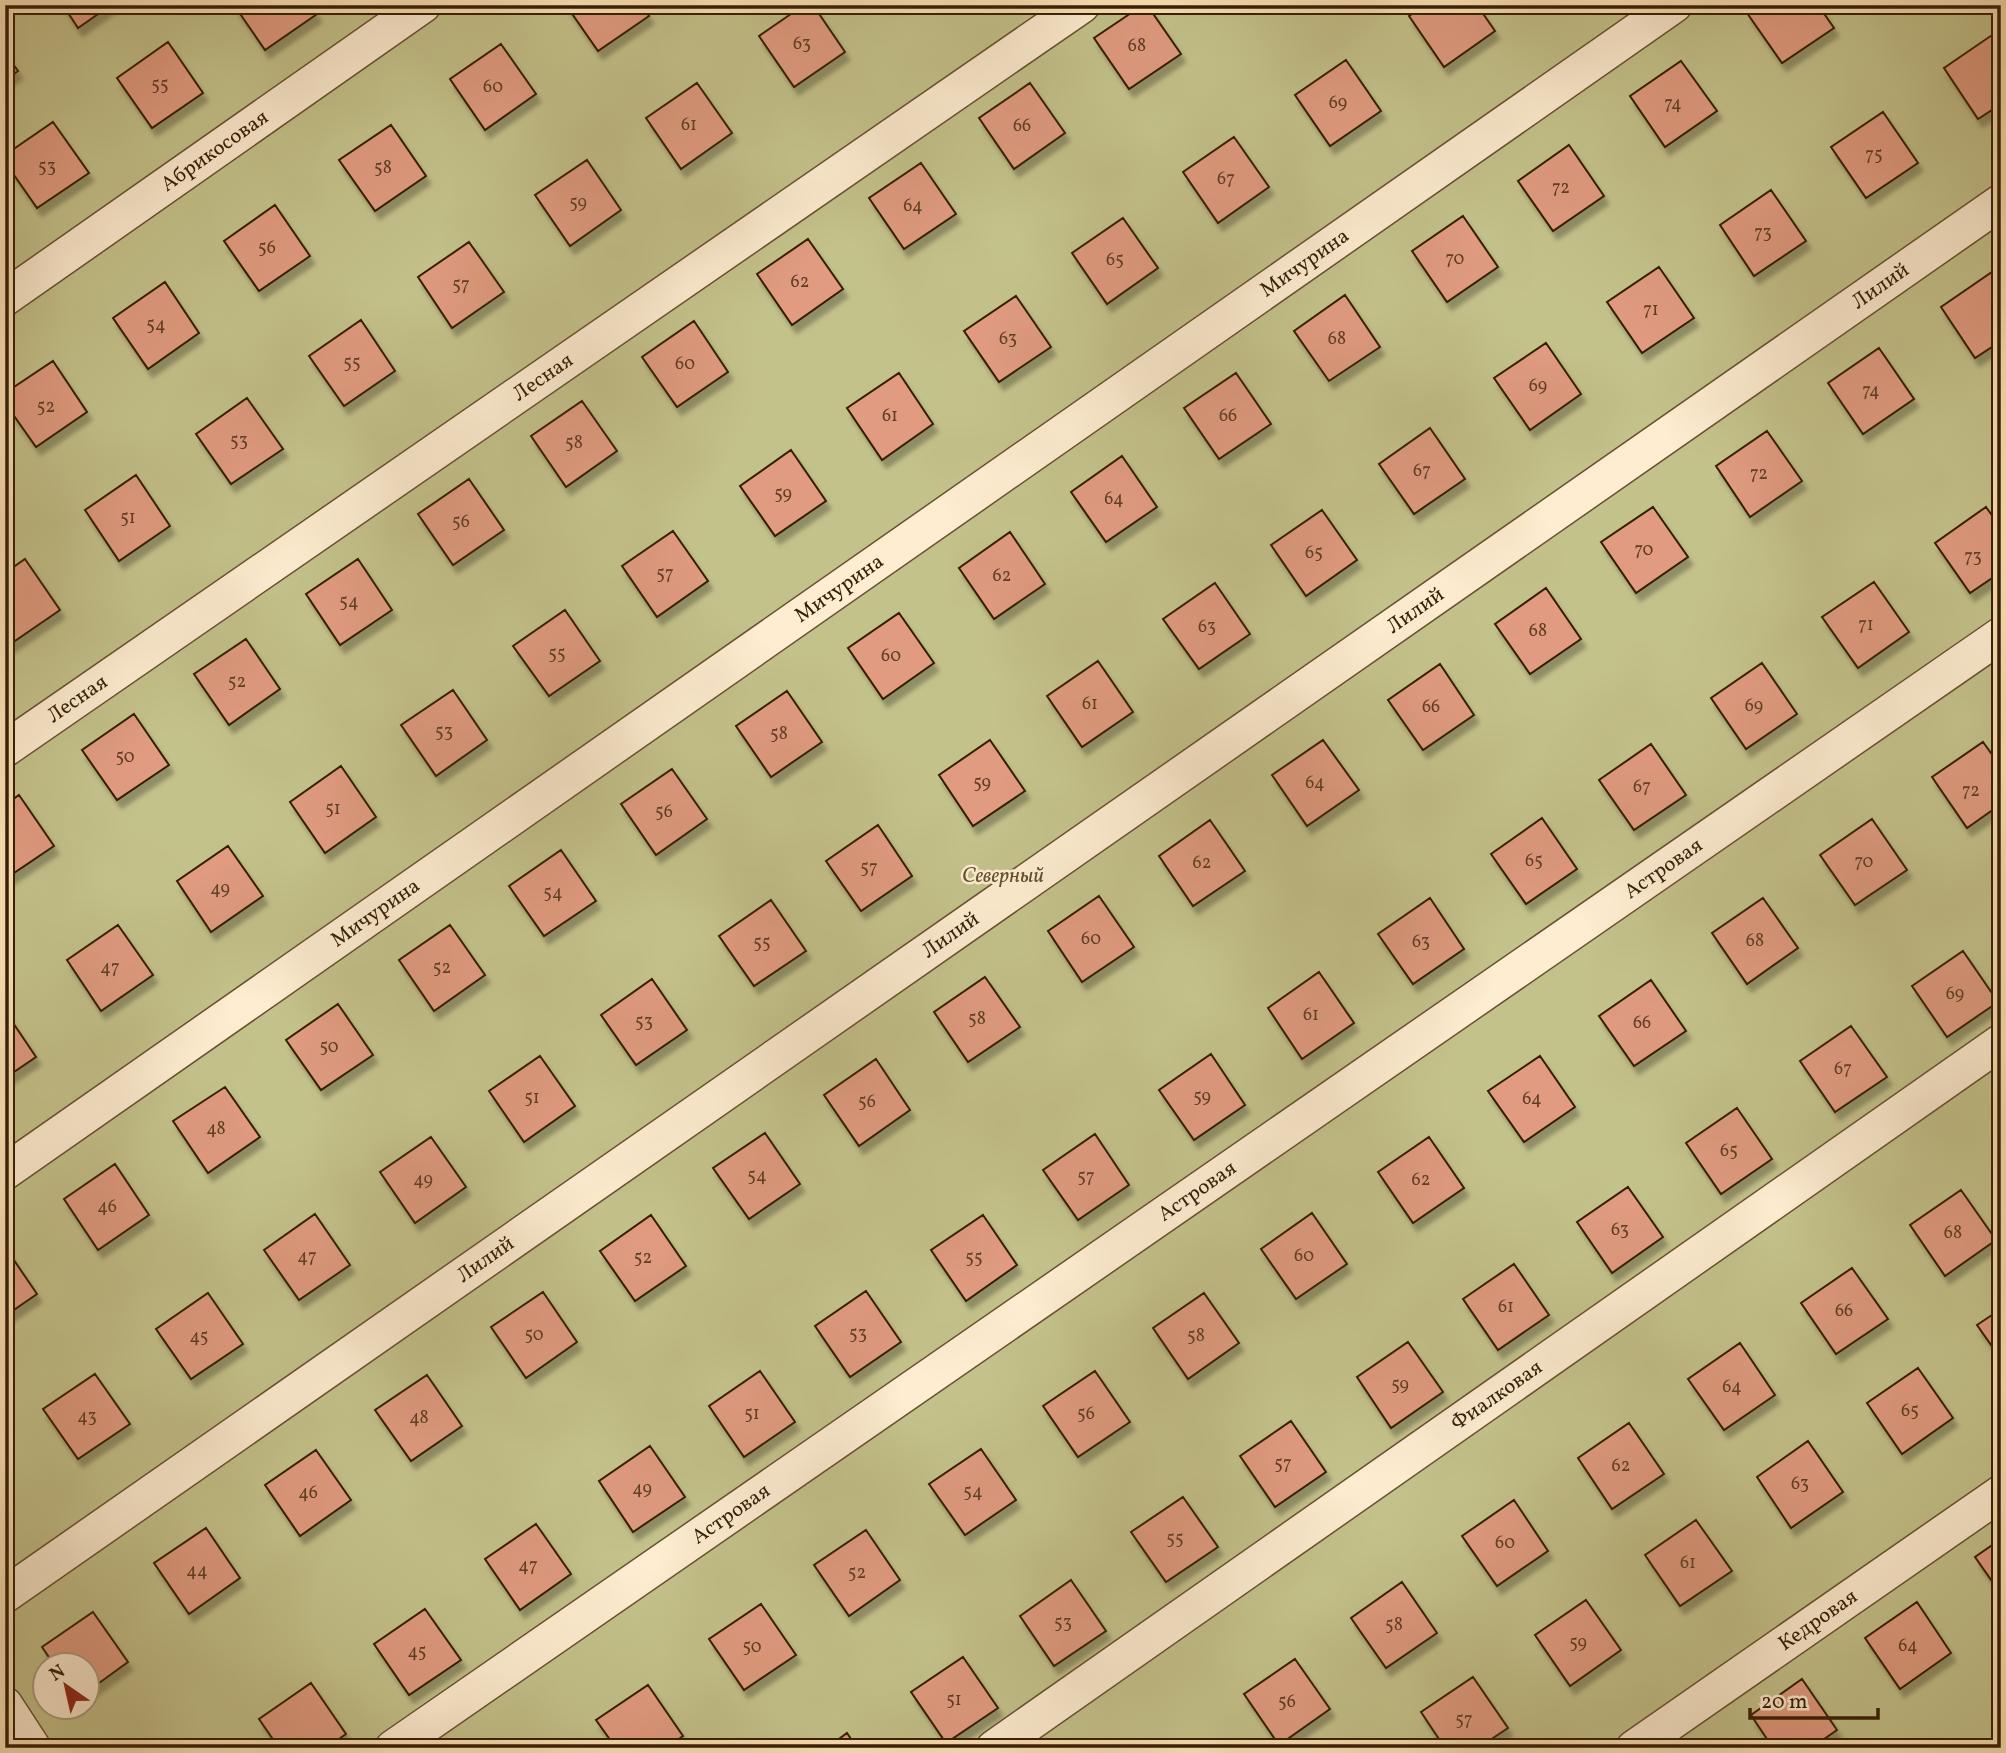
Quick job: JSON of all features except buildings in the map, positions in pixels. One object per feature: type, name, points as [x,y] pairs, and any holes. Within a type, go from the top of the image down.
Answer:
[{"type":"street","name":"Абрикосовая","points":[[5,298],[423,5]]},
{"type":"street","name":"Лесная","points":[[5,749],[1082,5]]},
{"type":"street","name":"Мичурина","points":[[5,1172],[1674,5]]},
{"type":"street","name":"Лилий","points":[[5,1595],[2001,202]]},
{"type":"street","name":"Астровая","points":[[393,1748],[2001,635]]},
{"type":"street","name":"Фиалковая","points":[[994,1748],[2001,1042]]},
{"type":"street","name":"Кедровая","points":[[1633,1748],[2001,1493]]},
{"type":"street","points":[[5,1705],[33,1748]]},
{"type":"green space","name":"Северный","points":[[5,5],[2001,5],[2001,1748],[5,1748]]}]
